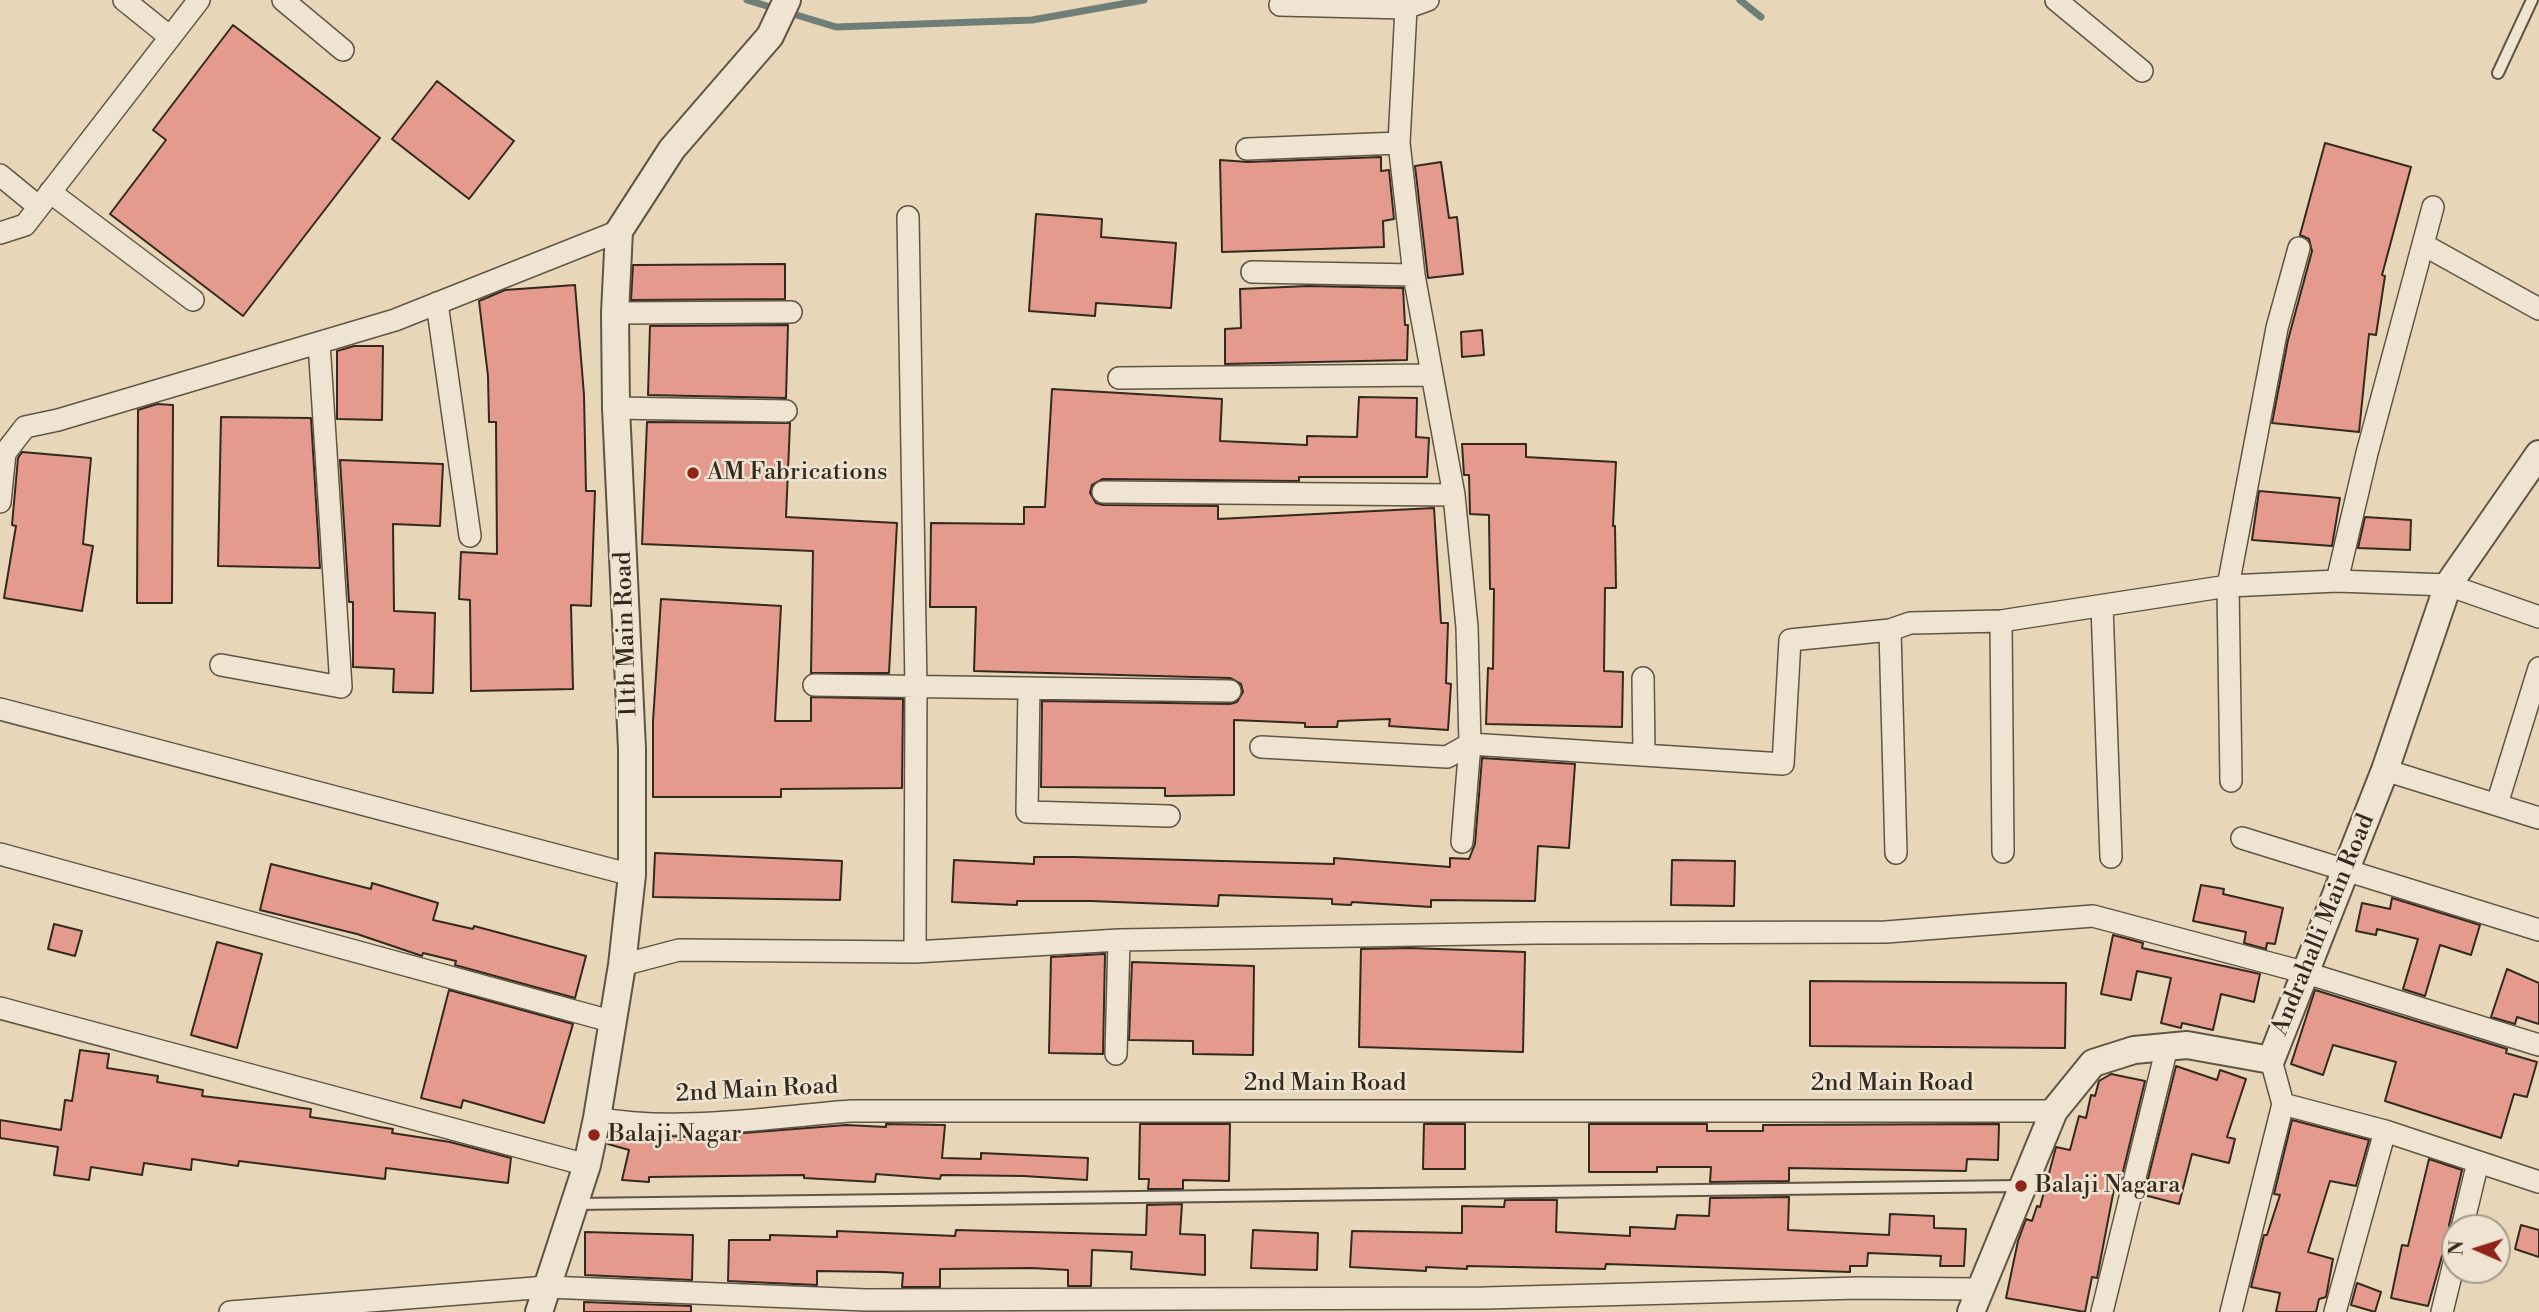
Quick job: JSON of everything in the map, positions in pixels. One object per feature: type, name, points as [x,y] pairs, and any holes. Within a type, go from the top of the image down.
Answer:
[{"type":"street","points":[[124,0],[170,37]]},
{"type":"street","points":[[0,233],[25,225],[199,0]]},
{"type":"street","points":[[283,0],[343,50]]},
{"type":"street","points":[[1280,5],[1406,4],[1428,0]]},
{"type":"street","points":[[2056,0],[2142,71]]},
{"type":"street","points":[[1406,4],[1399,143],[1414,275],[1454,495],[1467,626],[1470,744],[1462,842]]},
{"type":"street","points":[[0,502],[5,453],[25,427],[395,320],[619,231],[672,149],[770,36],[783,7]]},
{"type":"street","points":[[1247,149],[1399,143]]},
{"type":"street","points":[[0,175],[45,199],[193,300]]},
{"type":"street","points":[[2337,581],[2367,453],[2433,207]]},
{"type":"street","points":[[908,216],[916,686],[915,953]]},
{"type":"street","name":"11th Main Road","points":[[539,1312],[587,1165],[614,1022],[632,875],[632,749],[616,408],[615,313],[619,231]]},
{"type":"street","points":[[2424,245],[2539,309]]},
{"type":"street","points":[[2231,781],[2228,586],[2277,328],[2299,248]]},
{"type":"street","points":[[1252,272],[1414,275]]},
{"type":"street","points":[[437,303],[470,536]]},
{"type":"street","points":[[615,313],[791,312]]},
{"type":"street","points":[[221,664],[341,687],[319,343]]},
{"type":"street","points":[[1119,378],[1431,374]]},
{"type":"street","points":[[616,408],[786,411]]},
{"type":"street","name":"Andrahalli Main Road","points":[[1973,1306],[2054,1111],[2092,1063],[2134,1050],[2186,1045],[2271,1060],[2303,972],[2347,870],[2385,770],[2448,585],[2539,454]]},
{"type":"street","points":[[1103,492],[1454,495]]},
{"type":"street","points":[[1261,747],[1447,757],[1470,744],[1783,764],[1790,640],[1890,629],[1910,623],[2001,621],[2228,586],[2337,581],[2448,585],[2539,617]]},
{"type":"street","points":[[2102,606],[2111,857]]},
{"type":"street","points":[[2001,621],[2003,852]]},
{"type":"street","points":[[1890,629],[1896,853]]},
{"type":"street","points":[[2497,804],[2539,668]]},
{"type":"street","points":[[1643,678],[1644,755]]},
{"type":"street","points":[[814,685],[1230,691]]},
{"type":"street","points":[[1029,688],[1027,812],[1169,816]]},
{"type":"street","points":[[0,709],[632,875]]},
{"type":"street","points":[[2385,770],[2539,818]]},
{"type":"street","points":[[2242,838],[2539,930]]},
{"type":"street","points":[[0,855],[614,1022]]},
{"type":"street","points":[[622,965],[680,950],[915,953],[1119,940],[1536,933],[1886,932],[2093,916],[2303,972],[2539,1045]]},
{"type":"street","points":[[1115,1054],[1119,940]]},
{"type":"street","points":[[0,1008],[587,1165]]},
{"type":"street","points":[[2102,1312],[2166,1047]]},
{"type":"street","points":[[2231,1312],[2283,1104],[2271,1060]]},
{"type":"street","points":[[2283,1104],[2385,1131],[2539,1182]]},
{"type":"street","name":"2nd Main Road","points":[[597,1118],[618,1122],[689,1122],[865,1111],[2054,1111]]},
{"type":"street","points":[[2335,1312],[2385,1131]]},
{"type":"street","points":[[2465,1214],[2478,1162]]},
{"type":"street","points":[[2442,1312],[2449,1284]]},
{"type":"street","points":[[230,1312],[547,1287],[866,1300],[1485,1298],[1858,1288],[1973,1306]]},
{"type":"lane","points":[[2498,73],[2532,0]]},
{"type":"lane","points":[[574,1204],[2021,1185]]},
{"type":"building","points":[[233,25],[380,138],[243,316],[110,214],[166,140],[153,130]]},
{"type":"building","points":[[437,81],[514,141],[469,199],[392,139]]},
{"type":"building","points":[[2325,143],[2411,167],[2382,275],[2385,276],[2376,335],[2369,334],[2359,432],[2272,423],[2288,340],[2312,251],[2309,239],[2300,235]]},
{"type":"building","points":[[1381,157],[1381,171],[1389,170],[1394,219],[1383,221],[1384,247],[1222,252],[1220,160],[1248,162]]},
{"type":"building","points":[[1441,162],[1449,218],[1457,217],[1463,274],[1428,278],[1415,166]]},
{"type":"building","points":[[1036,214],[1102,219],[1101,237],[1176,243],[1171,308],[1096,303],[1095,316],[1029,311]]},
{"type":"building","points":[[785,264],[785,299],[631,300],[633,265]]},
{"type":"building","points":[[575,285],[584,395],[586,491],[595,491],[591,606],[571,605],[573,689],[471,691],[470,600],[459,599],[461,552],[497,554],[496,422],[489,422],[488,376],[479,301],[505,290]]},
{"type":"building","points":[[1308,286],[1403,288],[1405,325],[1408,325],[1407,360],[1225,364],[1225,329],[1241,328],[1240,289]]},
{"type":"building","points":[[788,325],[786,398],[648,395],[650,326]]},
{"type":"building","points":[[1482,330],[1484,355],[1462,357],[1461,332]]},
{"type":"building","points":[[354,346],[383,346],[382,420],[337,419],[337,351]]},
{"type":"building","points":[[1052,389],[1222,399],[1220,441],[1307,445],[1307,436],[1357,437],[1359,397],[1417,398],[1416,437],[1429,438],[1427,477],[1299,477],[1299,481],[1103,479],[1092,485],[1090,493],[1096,503],[1103,505],[1218,506],[1218,519],[1434,508],[1441,623],[1448,623],[1446,683],[1451,684],[1448,730],[1389,726],[1390,719],[1338,721],[1337,727],[1305,727],[1305,723],[1234,720],[1234,795],[1165,796],[1165,788],[1041,787],[1042,701],[1230,704],[1237,702],[1243,692],[1241,684],[1230,678],[974,671],[976,607],[930,607],[931,523],[1024,524],[1024,507],[1045,507]]},
{"type":"building","points":[[157,404],[173,405],[172,603],[137,603],[138,410]]},
{"type":"building","points":[[221,417],[311,418],[320,568],[218,566]]},
{"type":"building","points":[[647,422],[790,423],[786,517],[897,523],[889,673],[811,673],[813,551],[642,544]]},
{"type":"building","points":[[1462,444],[1526,444],[1526,457],[1616,462],[1613,526],[1616,588],[1605,588],[1604,671],[1623,672],[1622,727],[1486,724],[1488,668],[1493,669],[1494,589],[1490,589],[1489,515],[1470,514],[1469,475],[1464,475]]},
{"type":"building","points":[[22,452],[91,458],[83,544],[93,546],[82,611],[4,598],[16,526],[12,525],[18,458]]},
{"type":"building","points":[[340,460],[443,464],[440,526],[393,524],[394,611],[435,613],[433,693],[393,692],[394,669],[353,667],[353,602],[349,602]]},
{"type":"building","points":[[2259,491],[2340,498],[2332,546],[2252,540]]},
{"type":"building","points":[[2365,517],[2411,520],[2410,550],[2358,548]]},
{"type":"building","points":[[661,599],[781,606],[775,721],[811,721],[811,697],[903,699],[902,788],[781,789],[781,797],[653,797],[653,721]]},
{"type":"building","points":[[1482,758],[1575,764],[1569,848],[1538,846],[1535,901],[1431,900],[1431,907],[1352,902],[1351,905],[1332,904],[1332,899],[1219,895],[1218,906],[1091,901],[1017,901],[1017,905],[952,902],[954,860],[1034,864],[1034,857],[1074,857],[1334,864],[1334,858],[1450,867],[1450,858],[1469,859],[1475,844]]},
{"type":"building","points":[[655,853],[842,861],[840,900],[653,897]]},
{"type":"building","points":[[1672,860],[1735,861],[1734,906],[1671,905]]},
{"type":"building","points":[[271,864],[371,889],[372,883],[438,903],[433,920],[473,929],[474,926],[586,956],[575,998],[455,965],[456,961],[423,953],[422,956],[357,934],[260,910]]},
{"type":"building","points":[[2201,885],[2224,889],[2223,894],[2283,908],[2275,944],[2267,943],[2266,949],[2244,943],[2246,932],[2193,921]]},
{"type":"building","points":[[2392,898],[2480,925],[2471,955],[2440,945],[2425,996],[2403,989],[2418,939],[2377,929],[2376,935],[2356,931],[2362,903],[2390,909]]},
{"type":"building","points":[[54,924],[82,931],[75,956],[48,949]]},
{"type":"building","points":[[2113,935],[2143,943],[2142,948],[2260,974],[2254,1002],[2221,994],[2213,1030],[2182,1023],[2181,1028],[2161,1023],[2171,978],[2137,971],[2131,1000],[2101,994]]},
{"type":"building","points":[[217,942],[262,954],[237,1048],[191,1035]]},
{"type":"building","points":[[1361,949],[1525,952],[1523,1052],[1359,1047]]},
{"type":"building","points":[[1105,954],[1103,1054],[1049,1053],[1051,957]]},
{"type":"building","points":[[1132,962],[1254,966],[1253,1055],[1193,1054],[1193,1041],[1129,1040]]},
{"type":"building","points":[[2507,969],[2539,983],[2539,1024],[2517,1017],[2515,1024],[2491,1017]]},
{"type":"building","points":[[1810,981],[2066,983],[2065,1048],[1810,1046]]},
{"type":"building","points":[[449,990],[573,1024],[544,1123],[463,1100],[461,1108],[421,1098]]},
{"type":"building","points":[[2315,990],[2507,1049],[2506,1053],[2537,1062],[2527,1097],[2514,1094],[2501,1138],[2385,1101],[2396,1062],[2333,1045],[2323,1075],[2291,1064]]},
{"type":"building","points":[[80,1050],[109,1054],[107,1068],[158,1076],[157,1082],[203,1090],[202,1096],[311,1109],[310,1117],[393,1129],[392,1133],[450,1142],[511,1158],[508,1183],[386,1168],[385,1179],[239,1161],[238,1166],[192,1159],[191,1170],[144,1163],[142,1175],[91,1167],[89,1180],[54,1175],[58,1147],[0,1138],[0,1120],[61,1130],[65,1100],[72,1101]]},
{"type":"building","points":[[2176,1066],[2217,1080],[2220,1070],[2246,1079],[2227,1137],[2235,1139],[2229,1163],[2192,1154],[2179,1204],[2144,1195]]},
{"type":"building","points":[[2111,1074],[2145,1081],[2119,1188],[2114,1189],[2097,1278],[2092,1277],[2085,1312],[2006,1298],[2018,1241],[2026,1219],[2032,1221],[2037,1206],[2040,1207],[2056,1147],[2070,1150],[2079,1116],[2086,1118],[2091,1095],[2095,1096],[2099,1081]]},
{"type":"building","points":[[2292,1120],[2369,1140],[2356,1186],[2330,1181],[2308,1252],[2333,1259],[2326,1297],[2319,1299],[2316,1312],[2276,1312],[2280,1293],[2251,1287],[2264,1235],[2267,1235],[2280,1195],[2274,1194]]},
{"type":"building","points":[[886,1124],[945,1125],[942,1158],[981,1159],[981,1153],[1088,1158],[1087,1180],[941,1175],[940,1179],[876,1174],[875,1182],[804,1178],[804,1175],[649,1177],[649,1182],[622,1180],[629,1150],[608,1144],[610,1133],[692,1137],[846,1125],[886,1127]]},
{"type":"building","points":[[1140,1124],[1230,1124],[1229,1181],[1183,1180],[1183,1189],[1148,1189],[1149,1179],[1139,1179]]},
{"type":"building","points":[[1424,1124],[1465,1124],[1465,1169],[1423,1169]]},
{"type":"building","points":[[1589,1124],[1707,1124],[1707,1131],[1763,1131],[1763,1125],[1999,1124],[1998,1160],[1967,1159],[1966,1171],[1789,1168],[1789,1181],[1710,1182],[1711,1167],[1657,1167],[1657,1172],[1589,1172]]},
{"type":"building","points":[[2429,1159],[2462,1170],[2452,1214],[2441,1214],[2441,1260],[2428,1306],[2391,1298],[2402,1245],[2408,1246]]},
{"type":"building","points":[[1789,1197],[1788,1230],[1889,1235],[1890,1214],[1934,1216],[1934,1228],[1966,1229],[1964,1266],[1940,1266],[1941,1256],[1868,1253],[1867,1266],[1850,1266],[1850,1272],[1606,1264],[1605,1269],[1467,1266],[1467,1269],[1426,1267],[1426,1271],[1350,1267],[1352,1231],[1462,1233],[1462,1206],[1504,1207],[1505,1200],[1557,1200],[1556,1232],[1630,1236],[1630,1227],[1675,1229],[1677,1215],[1709,1216],[1710,1198]]},
{"type":"building","points":[[1182,1204],[1180,1234],[1205,1235],[1205,1275],[1131,1269],[1132,1252],[1092,1250],[1091,1286],[1068,1286],[1068,1270],[1031,1268],[940,1269],[940,1287],[902,1287],[903,1273],[884,1272],[817,1271],[817,1285],[728,1281],[729,1240],[770,1240],[770,1235],[837,1237],[837,1231],[955,1236],[956,1230],[1146,1235],[1147,1205]]},
{"type":"building","points":[[2521,1225],[2539,1230],[2539,1257],[2515,1249]]},
{"type":"building","points":[[1253,1230],[1318,1233],[1317,1270],[1251,1268]]},
{"type":"building","points":[[585,1232],[693,1235],[692,1280],[585,1275]]},
{"type":"building","points":[[2357,1283],[2381,1292],[2375,1312],[2351,1305]]},
{"type":"building","points":[[584,1302],[691,1306],[691,1312],[584,1312]]},
{"type":"waterway","points":[[747,0],[836,27],[1032,20],[1144,0]]},
{"type":"waterway","points":[[1740,0],[1761,17]]},
{"type":"place","name":"AM Fabrications","points":[[693,473]]},
{"type":"place","name":"Balaji Nagar","points":[[594,1135]]},
{"type":"place","name":"Balaji Nagara","points":[[2021,1186]]}]
